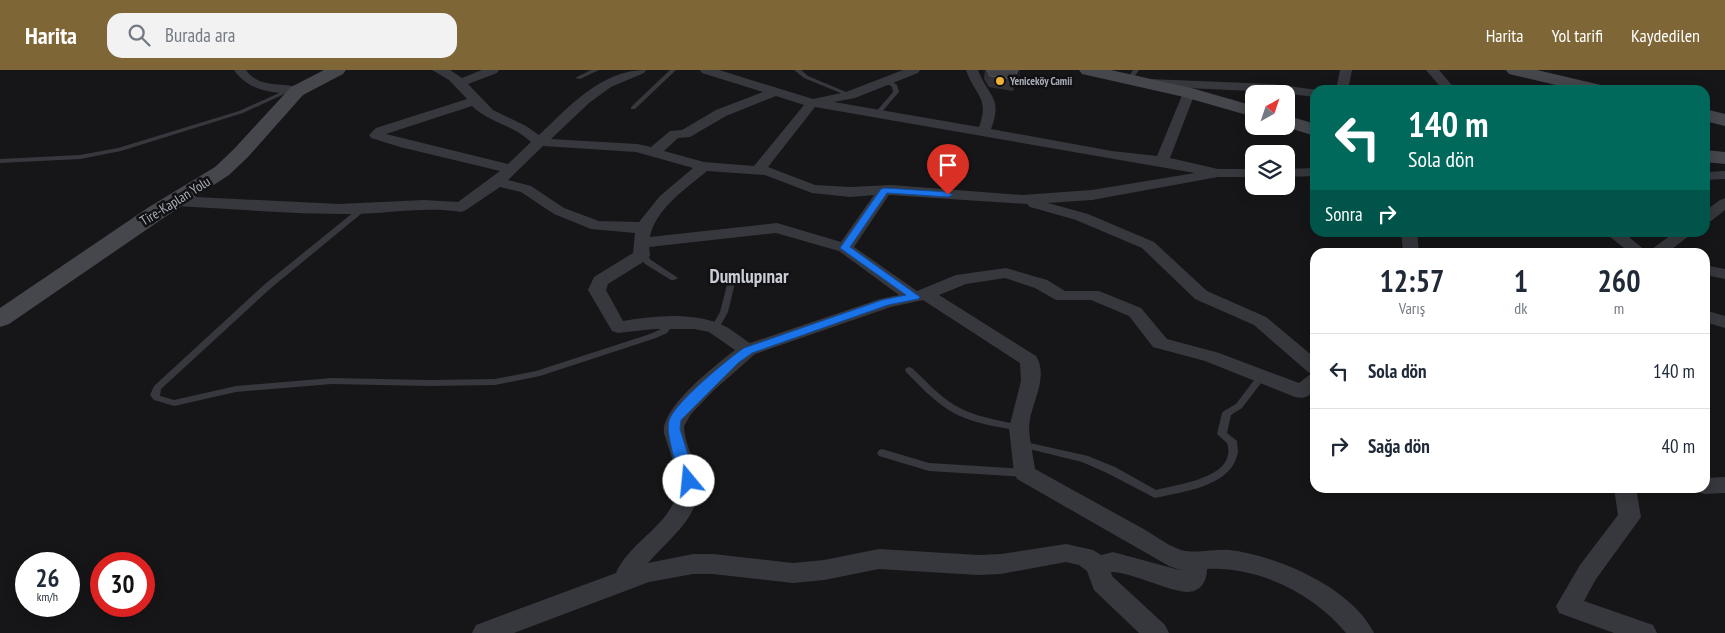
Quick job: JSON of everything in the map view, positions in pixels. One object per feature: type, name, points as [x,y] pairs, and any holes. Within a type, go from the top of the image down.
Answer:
[{"type":"street","points":[[240,70],[244,77],[251,81],[266,86],[294,90]]},
{"type":"street","name":"Tire-Kaplan Yolu","points":[[0,319],[175,200],[208,181],[233,161],[294,90],[337,70]]},
{"type":"street","points":[[438,70],[449,72],[487,112],[533,135],[539,142],[636,148],[704,166],[768,171],[812,189],[850,192],[885,190],[1022,200],[1092,195],[1218,173],[1245,173]]},
{"type":"street","points":[[460,83],[493,70]]},
{"type":"street","points":[[175,200],[316,208],[363,209],[445,204],[461,207],[497,182],[584,100],[608,84],[640,70]]},
{"type":"street","points":[[709,70],[812,103],[878,112],[1112,154],[1162,161],[1218,173]]},
{"type":"street","points":[[758,170],[812,103],[850,95],[914,70]]},
{"type":"street","points":[[972,70],[978,86],[988,97],[992,108],[984,131]]},
{"type":"street","points":[[1088,70],[1138,78],[1310,92]]},
{"type":"street","points":[[1343,85],[1346,70]]},
{"type":"street","points":[[1432,70],[1446,85]]},
{"type":"street","points":[[1515,70],[1551,74],[1584,85]]},
{"type":"street","points":[[1138,78],[1245,109]]},
{"type":"street","points":[[654,153],[674,134],[685,134],[721,113],[774,92]]},
{"type":"street","points":[[1162,161],[1189,93]]},
{"type":"street","points":[[476,100],[381,131],[376,135],[405,144],[510,169]]},
{"type":"street","points":[[1710,116],[1725,120]]},
{"type":"street","points":[[1295,124],[1310,128]]},
{"type":"street","points":[[1710,156],[1725,158]]},
{"type":"street","points":[[642,249],[644,226],[665,199],[704,166]]},
{"type":"street","points":[[1295,173],[1310,172]]},
{"type":"street","points":[[1710,176],[1725,176]]},
{"type":"street","points":[[497,182],[526,189],[559,211],[597,226],[634,228],[644,226]]},
{"type":"street","points":[[845,248],[885,190]]},
{"type":"street","points":[[1022,200],[1082,217],[1148,246],[1201,296],[1260,321],[1310,364]]},
{"type":"street","points":[[1710,214],[1725,204]]},
{"type":"street","points":[[748,350],[715,328],[672,322],[649,322],[618,327],[597,290],[600,281],[642,249],[777,228],[845,248],[1029,360],[1031,381],[1020,436],[1025,473],[1070,497],[1164,554],[1177,559],[1195,562],[1222,559],[1245,563],[1288,578],[1336,605],[1361,633]]},
{"type":"street","points":[[1619,237],[1634,248]]},
{"type":"street","points":[[1664,248],[1679,237]]},
{"type":"street","points":[[1710,271],[1725,274]]},
{"type":"street","points":[[625,580],[628,568],[634,560],[668,530],[683,510],[687,500],[689,481],[674,429],[675,419],[682,410],[734,361],[748,350],[886,303],[920,295],[962,279],[1006,273],[1041,284],[1062,296],[1093,295],[1135,312],[1160,343],[1212,357],[1302,392],[1310,384]]},
{"type":"street","points":[[1710,318],[1725,322]]},
{"type":"street","points":[[1710,486],[1725,485]]},
{"type":"street","points":[[1626,493],[1630,517],[1588,572],[1568,606],[1644,633]]},
{"type":"street","points":[[485,633],[649,572],[693,564],[713,564],[801,573],[879,560],[978,565],[1001,564],[1066,553],[1085,557],[1100,567]]},
{"type":"street","points":[[1156,633],[1103,583],[1098,572],[1100,567],[1105,563],[1113,562],[1188,582],[1195,578],[1195,562]]},
{"type":"lane","points":[[578,78],[596,70]]},
{"type":"lane","points":[[632,108],[673,70]]},
{"type":"lane","points":[[797,70],[806,76],[850,95]]},
{"type":"lane","points":[[878,112],[896,92],[896,86],[887,81]]},
{"type":"lane","points":[[0,161],[80,157],[125,149],[241,112],[294,90]]},
{"type":"lane","points":[[363,209],[268,286],[157,388],[155,395],[157,398],[167,402],[174,402],[236,388],[332,381],[495,382],[537,374],[653,336],[664,331],[672,322]]},
{"type":"lane","points":[[642,249],[648,262],[674,278]]},
{"type":"lane","points":[[715,328],[724,312],[731,283]]},
{"type":"lane","points":[[909,370],[944,402],[959,411],[1020,436],[1098,464],[1155,494],[1206,481],[1222,473],[1233,459],[1235,449],[1232,441],[1222,434],[1227,413],[1239,406],[1261,377]]},
{"type":"lane","points":[[882,453],[929,467],[1025,473]]},
{"type":"building","points":[[987,70],[1018,70],[1014,79],[990,76]]},
{"type":"place","name":"Yeniceköy Camii","points":[[1000,81]]},
{"type":"district","name":"Dumlupınar","points":[[749,276]]},
{"type":"route","points":[[689,481],[674,429],[675,419],[678,414],[748,350],[886,303],[914,297],[845,248],[885,190],[948,195]]}]
